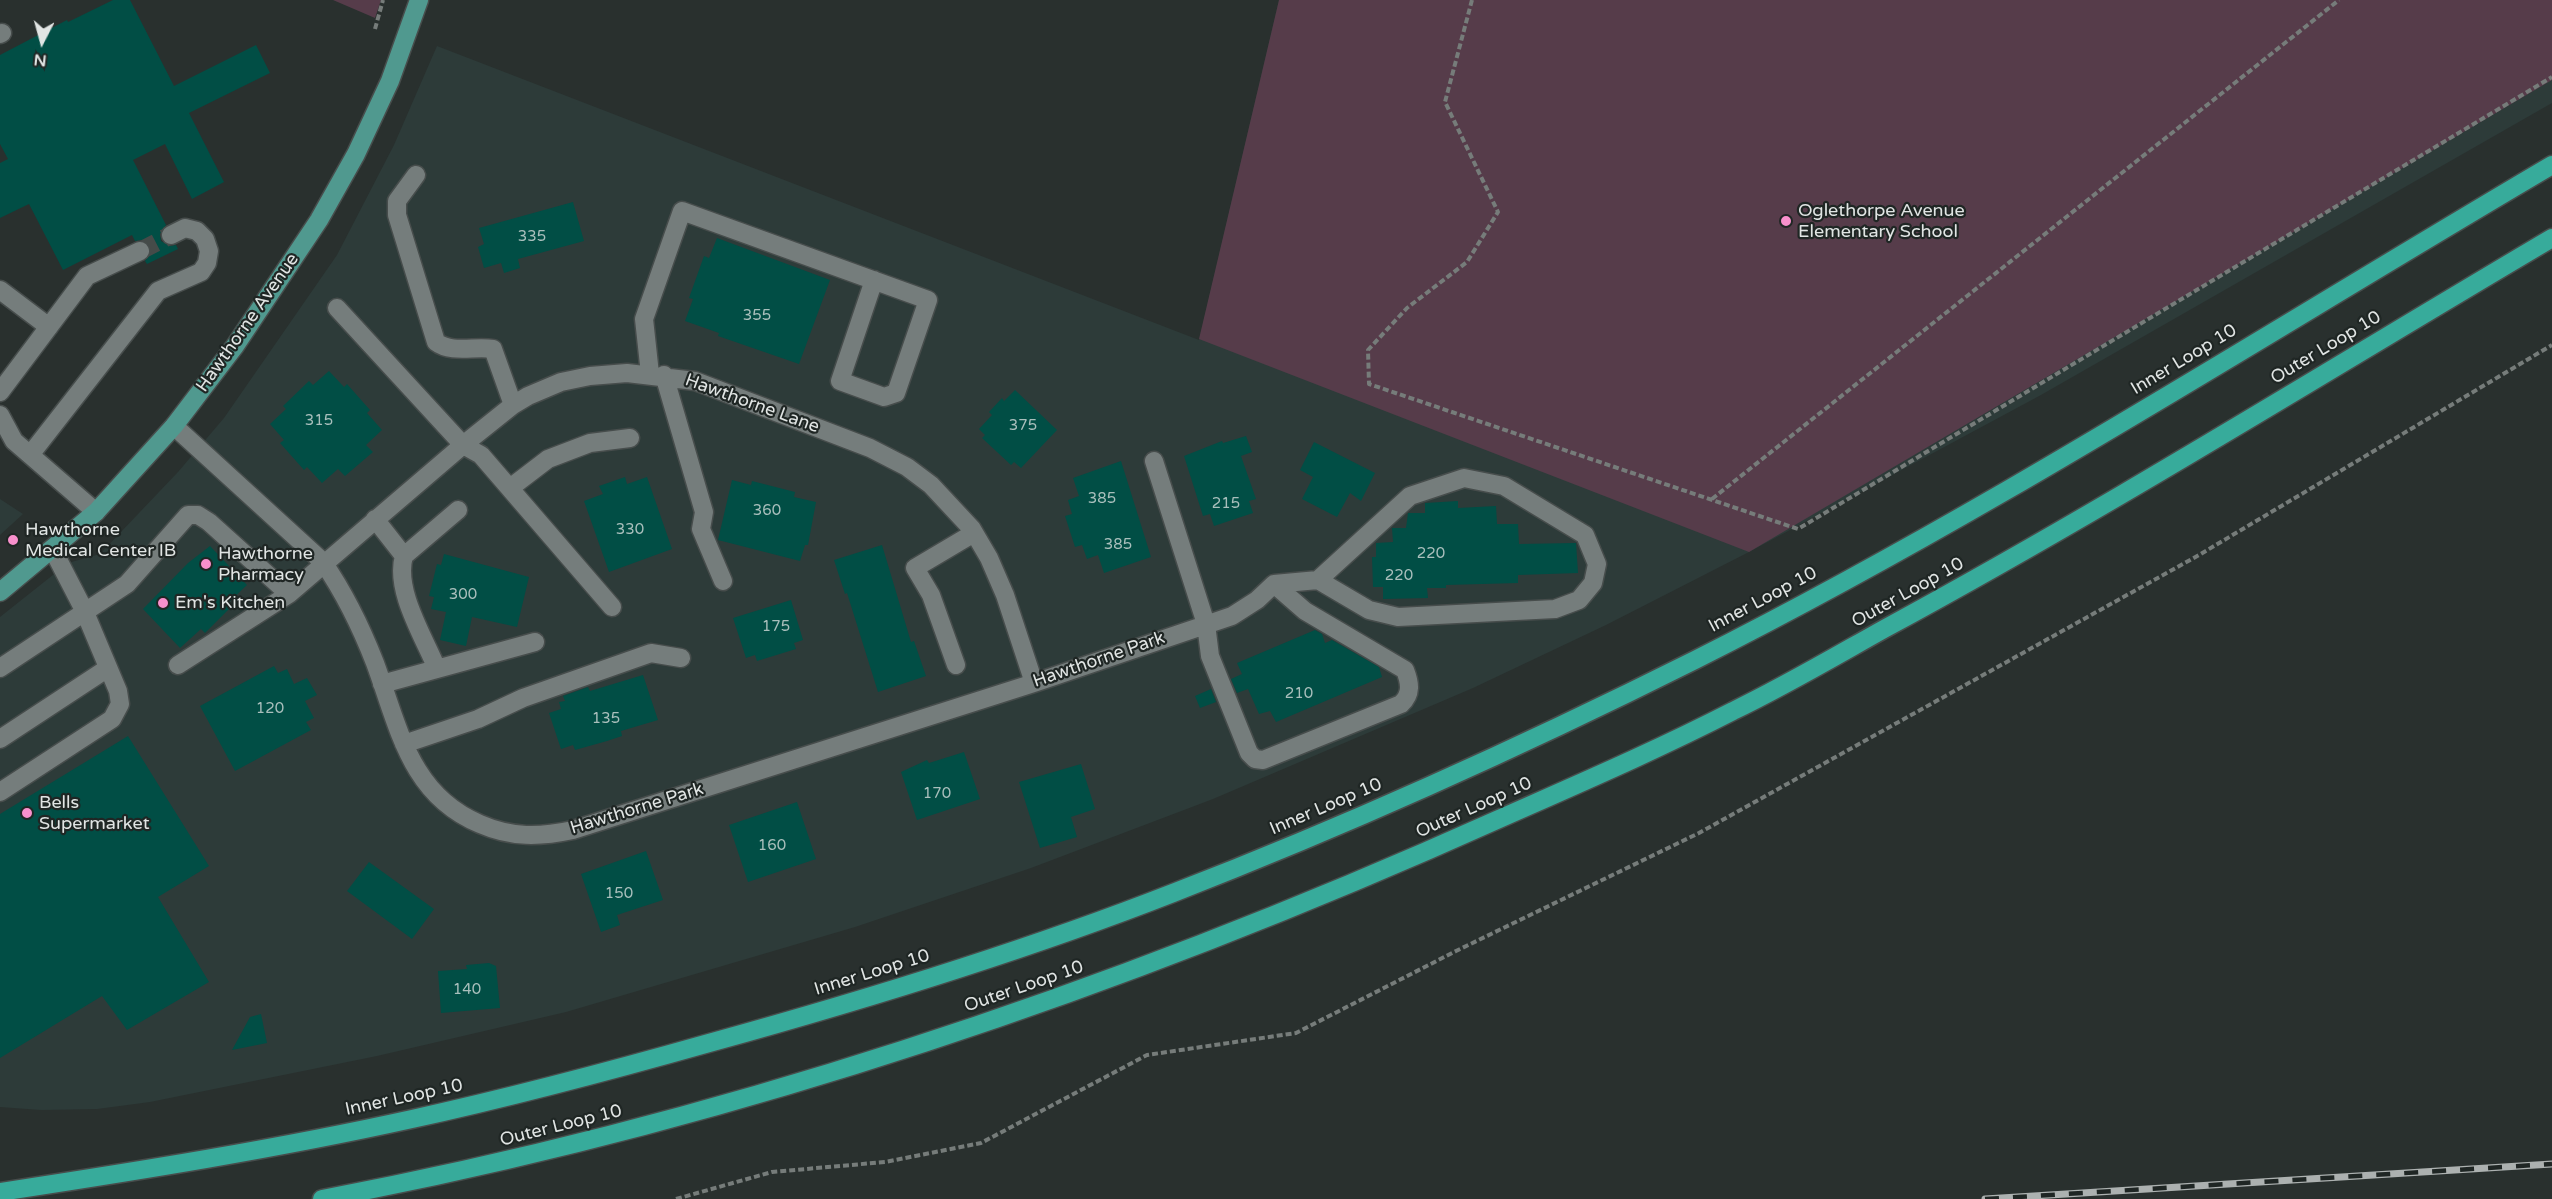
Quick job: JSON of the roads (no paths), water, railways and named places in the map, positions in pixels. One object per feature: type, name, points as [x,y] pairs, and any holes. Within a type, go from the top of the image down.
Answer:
[{"type":"highway","name":"Inner Loop 10","points":[[0,1192],[196,1161],[328,1136],[412,1119],[566,1082],[921,981],[1171,894],[1462,771],[1637,689],[1816,597],[2135,414],[2552,165]]},
{"type":"highway","name":"Outer Loop 10","points":[[322,1199],[458,1173],[618,1134],[915,1047],[1162,960],[1286,913],[1632,760],[1756,699],[1987,573],[2552,238]]},
{"type":"highway","points":[[375,1199],[458,1173]]},
{"type":"main road","name":"Hawthorne Avenue","points":[[0,592],[96,512],[174,426],[235,346],[319,220],[356,154],[390,81],[419,0]]},
{"type":"street","points":[[416,175],[397,201],[397,214],[436,342],[451,350],[466,347],[494,349],[513,405]]},
{"type":"street","points":[[723,581],[701,529],[704,512],[657,375],[644,320],[682,212],[874,280],[928,300],[896,393],[884,397],[840,381],[874,280]]},
{"type":"street","points":[[30,454],[158,291],[201,272],[207,263],[207,245],[197,231],[185,228],[171,235]]},
{"type":"street","points":[[0,392],[87,276],[140,251]]},
{"type":"street","points":[[0,291],[49,327]]},
{"type":"street","points":[[337,308],[463,445],[481,455],[612,607]]},
{"type":"street","name":"Hawthorne Lane","points":[[178,665],[289,594],[323,562],[513,405],[561,382],[590,376],[657,375],[695,381],[870,448],[907,467],[931,485],[952,505],[974,533],[1005,595],[1034,683]]},
{"type":"street","points":[[0,415],[14,441],[96,512]]},
{"type":"street","name":"Hawthorne Park","points":[[174,426],[323,562],[342,589],[354,614],[404,744],[425,784],[442,802],[466,818],[516,836],[545,836],[573,830],[1034,683],[1232,616],[1257,600],[1274,584]]},
{"type":"street","points":[[510,488],[548,459],[590,443],[630,438]]},
{"type":"street","points":[[1154,461],[1206,624],[1210,656],[1249,753],[1255,759],[1263,760],[1401,704],[1408,698],[1409,680],[1405,670],[1305,611],[1274,584]]},
{"type":"street","points":[[1274,584],[1318,580],[1369,610],[1398,617],[1556,609],[1579,600],[1593,583],[1597,564],[1585,535],[1504,486],[1464,478],[1410,496],[1318,580]]},
{"type":"street","points":[[437,669],[401,583],[404,556],[458,510]]},
{"type":"street","points":[[0,668],[84,610],[127,584],[188,515],[198,515],[209,522],[289,594]]},
{"type":"street","points":[[375,519],[404,556]]},
{"type":"street","points":[[956,665],[931,595],[915,568],[974,533]]},
{"type":"street","points":[[0,792],[112,719],[120,704],[84,610],[53,550]]},
{"type":"street","points":[[382,684],[535,642]]},
{"type":"street","points":[[404,744],[478,719],[523,698],[651,653],[681,658]]},
{"type":"street","points":[[0,739],[108,668]]},
{"type":"tunnel","points":[[140,251],[171,235]]},
{"type":"railway","points":[[1985,1199],[2552,1164]]},
{"type":"place","name":"Oglethorpe Avenue Elementary School","points":[[1786,221]]},
{"type":"place","name":"Hawthorne Medical Center IB","points":[[13,540]]},
{"type":"place","name":"Hawthorne Pharmacy","points":[[206,564]]},
{"type":"place","name":"Em's Kitchen","points":[[163,603]]},
{"type":"place","name":"Bells Supermarket","points":[[27,813]]}]
